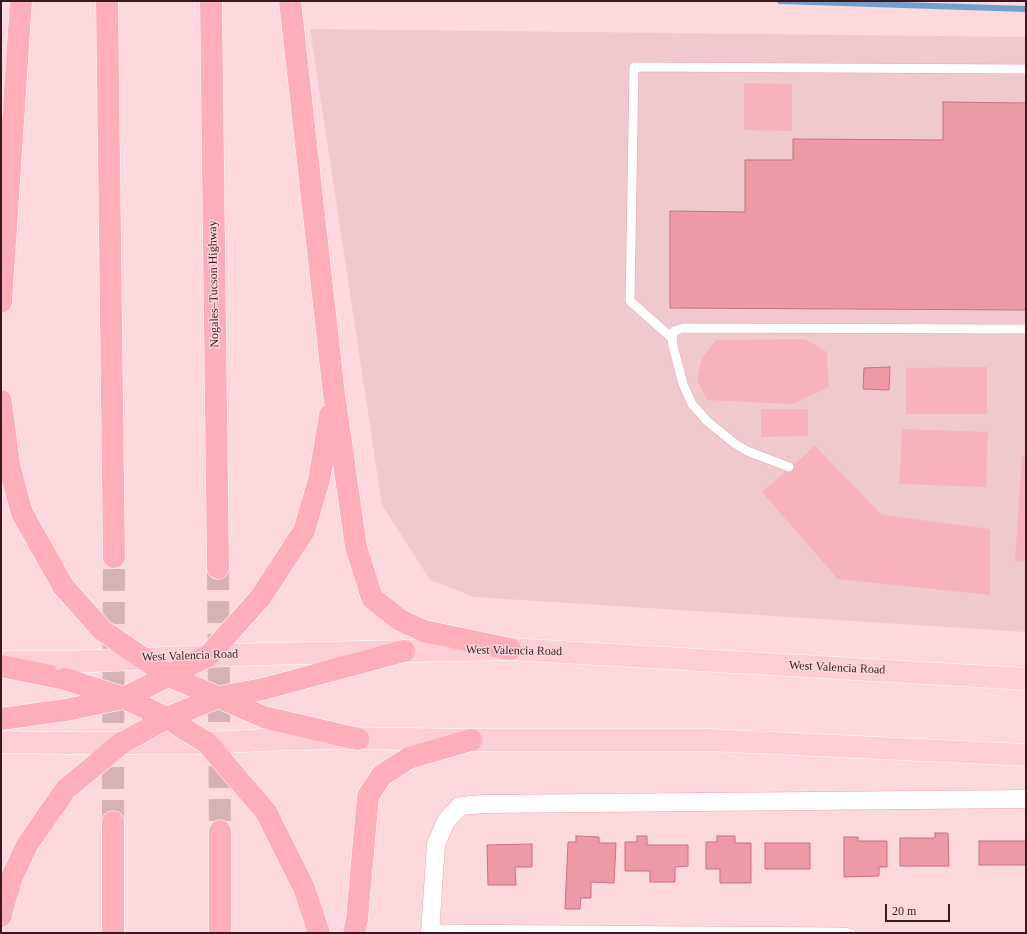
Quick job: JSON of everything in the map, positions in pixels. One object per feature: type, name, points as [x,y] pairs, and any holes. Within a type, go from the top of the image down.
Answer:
[{"type":"highway","points":[[1,302],[21,1]]},
{"type":"highway","points":[[107,1],[114,556]]},
{"type":"highway","name":"Nogales–Tucson Highway","points":[[211,1],[218,568]]},
{"type":"highway","points":[[290,1],[334,394],[356,547],[372,598],[400,620],[424,631],[510,649]]},
{"type":"highway","points":[[1,719],[66,710],[124,698],[208,656],[260,598],[304,532],[320,480],[334,394]]},
{"type":"highway","points":[[1,401],[9,465],[22,513],[63,586],[102,630],[169,676],[219,698],[264,717],[358,739]]},
{"type":"highway","points":[[1,916],[12,877],[27,845],[66,790],[122,743],[167,718],[219,698],[263,689],[404,651]]},
{"type":"highway","points":[[1,666],[65,670],[167,718],[207,743],[266,812],[304,888],[319,933]]},
{"type":"highway","points":[[354,933],[357,919],[368,796],[382,775],[409,758],[471,740]]},
{"type":"highway","points":[[113,822],[113,933]]},
{"type":"highway","points":[[220,831],[220,933]]},
{"type":"main road","name":"West Valencia Road","points":[[1,662],[65,670],[142,658],[510,649],[1026,679]]},
{"type":"main road","points":[[1,742],[207,743],[264,740],[358,739],[709,740],[1026,755]]},
{"type":"street","points":[[430,931],[436,844],[446,821],[460,806],[484,804],[1026,799]]},
{"type":"lane","points":[[672,338],[630,301],[634,67],[1026,69]]},
{"type":"lane","points":[[789,467],[747,451],[734,443],[707,420],[692,404],[683,384],[673,346],[672,338],[674,331],[683,328],[1026,329]]},
{"type":"lane","points":[[430,931],[851,933]]},
{"type":"shaded area","points":[[310,29],[1026,37],[1026,632],[474,597],[430,580],[382,505]]},
{"type":"shaded area","points":[[744,83],[792,84],[792,131],[744,130]]},
{"type":"shaded area","points":[[805,339],[827,352],[829,387],[792,404],[707,400],[697,380],[702,358],[716,340]]},
{"type":"shaded area","points":[[987,367],[987,414],[906,414],[906,368]]},
{"type":"shaded area","points":[[761,409],[808,409],[808,436],[761,437]]},
{"type":"shaded area","points":[[902,429],[988,432],[986,487],[899,484]]},
{"type":"shaded area","points":[[815,446],[882,515],[990,529],[990,595],[838,579],[762,492]]},
{"type":"shaded area","points":[[1022,456],[1026,456],[1026,562],[1015,561]]},
{"type":"building","points":[[943,102],[1026,103],[1026,310],[670,308],[670,211],[745,212],[745,160],[793,160],[793,139],[943,140]]},
{"type":"building","points":[[890,367],[889,390],[863,389],[864,368]]},
{"type":"building","points":[[935,833],[948,833],[949,866],[900,866],[900,838],[935,838]]},
{"type":"building","points":[[576,836],[599,837],[599,843],[616,843],[614,883],[591,882],[591,898],[581,898],[580,909],[565,909],[568,842],[576,842]]},
{"type":"building","points":[[637,836],[647,836],[647,845],[688,845],[688,866],[675,867],[675,882],[650,882],[650,871],[625,871],[625,842],[637,842]]},
{"type":"building","points":[[717,836],[735,836],[735,843],[751,843],[751,883],[720,883],[720,869],[706,869],[706,842],[717,842]]},
{"type":"building","points":[[844,837],[858,837],[858,841],[887,841],[887,867],[879,867],[879,876],[844,877]]},
{"type":"building","points":[[979,841],[1026,841],[1026,865],[979,865]]},
{"type":"building","points":[[765,843],[810,843],[810,869],[765,869]]},
{"type":"building","points":[[532,844],[532,867],[515,867],[516,885],[488,885],[487,845]]},
{"type":"waterway","points":[[780,1],[1026,9]]},
{"type":"tunnel","points":[[113,822],[114,557]]},
{"type":"tunnel","points":[[218,568],[220,831]]}]
